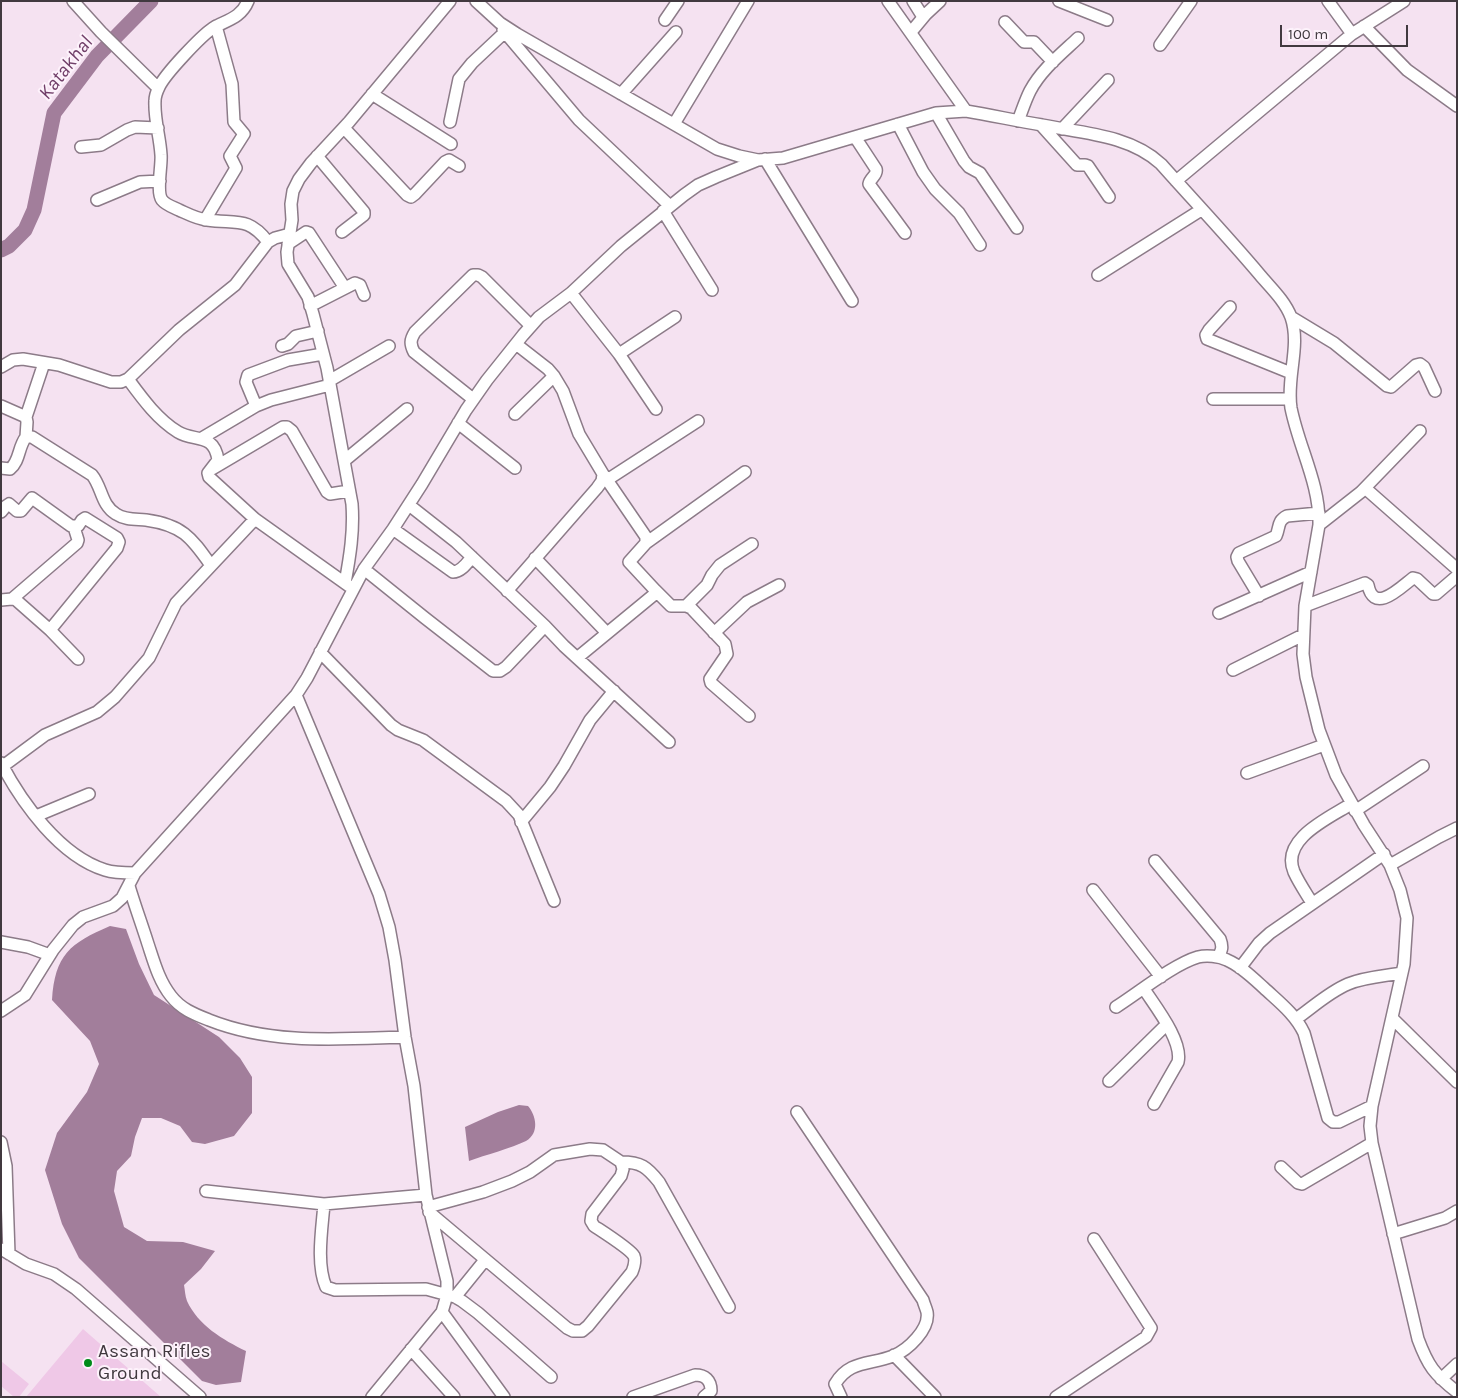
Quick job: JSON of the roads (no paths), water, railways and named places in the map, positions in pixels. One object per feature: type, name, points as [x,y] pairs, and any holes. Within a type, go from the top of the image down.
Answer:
[{"type":"street","points":[[73,1],[101,32],[158,88]]},
{"type":"street","points":[[248,1],[243,11],[236,18],[216,26],[199,40],[163,79],[158,88],[155,102],[161,155],[159,193],[168,204],[195,218],[232,221],[248,225],[260,232],[268,242]]},
{"type":"street","points":[[349,586],[354,522],[330,383],[310,306],[301,285],[288,264],[287,252],[293,191],[299,179],[317,156],[344,128],[450,1]]},
{"type":"street","points":[[476,1],[516,34],[717,149],[739,156],[762,159],[783,158],[936,113],[966,110],[1106,137],[1133,146],[1151,154],[1242,253],[1284,303],[1291,317],[1294,340],[1290,399],[1297,429],[1317,491],[1319,513],[1319,525],[1305,606],[1302,654],[1306,677],[1324,745],[1336,775],[1353,808],[1390,865],[1400,890],[1407,918],[1402,973],[1372,1106],[1370,1126],[1372,1142],[1418,1339],[1426,1361],[1441,1379],[1457,1392]]},
{"type":"street","points":[[665,20],[678,1]]},
{"type":"street","points":[[674,124],[748,1]]},
{"type":"street","points":[[888,1],[966,110]]},
{"type":"street","points":[[913,1],[923,17]]},
{"type":"street","points":[[911,32],[940,1]]},
{"type":"street","points":[[1059,1],[1107,20]]},
{"type":"street","points":[[1160,45],[1191,1]]},
{"type":"street","points":[[1328,1],[1352,34]]},
{"type":"street","points":[[1176,181],[1352,34],[1398,3]]},
{"type":"street","points":[[490,14],[579,120],[666,209],[712,290]]},
{"type":"street","points":[[1005,22],[1021,40],[1024,42],[1034,42],[1053,62]]},
{"type":"street","points":[[205,220],[236,168],[230,156],[244,134],[234,122],[232,84],[216,26]]},
{"type":"street","points":[[1364,26],[1407,70],[1456,103]]},
{"type":"street","points":[[450,122],[459,79],[468,67],[505,32]]},
{"type":"street","points":[[621,94],[676,32]]},
{"type":"street","points":[[1018,121],[1030,92],[1053,62],[1078,38]]},
{"type":"street","points":[[1062,129],[1108,80]]},
{"type":"street","points":[[372,94],[451,144]]},
{"type":"street","points":[[936,113],[964,162],[980,173],[1017,228]]},
{"type":"street","points":[[898,124],[923,172],[935,189],[959,214],[980,245]]},
{"type":"street","points":[[1041,125],[1077,165],[1088,166],[1109,197]]},
{"type":"street","points":[[81,147],[101,145],[122,132],[135,127],[158,128]]},
{"type":"street","points":[[344,128],[407,195],[412,197],[445,162],[449,160],[459,166]]},
{"type":"street","points":[[855,138],[877,171],[869,184],[904,233]]},
{"type":"street","points":[[317,156],[364,212],[364,216],[342,232]]},
{"type":"street","points":[[1,1011],[25,995],[50,955],[83,916],[113,906],[122,898],[136,873],[296,695],[320,652],[349,586],[364,569],[409,505],[473,399],[531,326],[571,293],[621,246],[698,185],[762,159]]},
{"type":"street","points":[[762,159],[852,301]]},
{"type":"street","points":[[97,200],[140,182],[160,181]]},
{"type":"street","points":[[1098,275],[1201,210]]},
{"type":"street","points":[[1,367],[13,360],[44,363],[78,370],[111,382],[121,382],[128,379],[179,330],[235,284],[268,242],[276,238],[289,239],[306,232],[309,233],[345,288]]},
{"type":"street","points":[[473,399],[414,352],[411,338],[415,332],[473,275],[482,277],[531,326]]},
{"type":"street","points":[[310,306],[355,283],[360,285],[364,296]]},
{"type":"street","points":[[571,293],[619,354],[656,409]]},
{"type":"street","points":[[1230,306],[1209,330],[1206,336],[1208,339],[1291,373]]},
{"type":"street","points":[[619,354],[675,317]]},
{"type":"street","points":[[1291,317],[1334,343],[1387,386],[1391,387],[1416,365],[1420,364],[1424,368],[1435,391]]},
{"type":"street","points":[[282,346],[288,344],[296,336],[318,331]]},
{"type":"street","points":[[516,344],[554,376],[563,392],[579,434],[605,477],[646,537],[646,543]]},
{"type":"street","points":[[202,438],[256,406],[286,395],[330,383],[389,346]]},
{"type":"street","points":[[256,406],[246,382],[248,375],[288,360],[323,354]]},
{"type":"street","points":[[1,468],[10,469],[15,465],[22,441],[26,437],[26,417],[44,363]]},
{"type":"street","points":[[515,414],[554,376]]},
{"type":"street","points":[[128,379],[150,407],[178,432],[185,436],[202,438],[211,444],[218,456],[216,464],[208,474],[212,480],[255,519],[349,586]]},
{"type":"street","points":[[1213,399],[1290,399]]},
{"type":"street","points":[[1,406],[26,417]]},
{"type":"street","points":[[344,461],[407,409]]},
{"type":"street","points":[[507,590],[605,477],[698,422]]},
{"type":"street","points":[[458,423],[515,468]]},
{"type":"street","points":[[211,470],[283,427],[287,427],[292,431],[327,492],[330,494],[349,491]]},
{"type":"street","points":[[1319,525],[1365,488],[1420,431]]},
{"type":"street","points":[[26,437],[32,437],[92,475],[97,480],[103,500],[116,514],[127,518],[156,522],[181,531],[194,542],[210,564]]},
{"type":"street","points":[[745,472],[646,543],[629,562],[672,606],[686,606],[696,613],[725,644],[727,654],[710,679],[711,683],[749,716]]},
{"type":"street","points":[[1365,488],[1457,569]]},
{"type":"street","points":[[1,512],[9,504],[18,511],[22,511],[32,498],[74,527],[78,540],[77,543],[6,600]]},
{"type":"street","points":[[409,505],[456,542],[668,742]]},
{"type":"street","points":[[1259,596],[1238,561],[1239,553],[1276,536],[1278,524],[1283,518],[1319,513]]},
{"type":"street","points":[[50,630],[117,548],[119,542],[117,538],[85,518],[78,526],[74,527]]},
{"type":"street","points":[[136,873],[105,870],[71,852],[54,837],[6,783],[2,765],[45,735],[90,716],[115,697],[149,658],[176,603],[210,564],[255,519]]},
{"type":"street","points":[[393,529],[453,572],[461,570],[472,557]]},
{"type":"street","points":[[686,606],[707,585],[720,565],[752,544]]},
{"type":"street","points":[[535,558],[606,633]]},
{"type":"street","points":[[364,569],[493,671],[500,671],[506,667],[545,626]]},
{"type":"street","points":[[1219,613],[1311,572]]},
{"type":"street","points":[[1305,606],[1365,583],[1368,585],[1373,596],[1384,597],[1391,595],[1413,578],[1417,579],[1433,594],[1436,594],[1457,576]]},
{"type":"street","points":[[714,633],[747,602],[779,585]]},
{"type":"street","points":[[577,658],[654,596],[656,590]]},
{"type":"street","points":[[6,600],[16,600],[50,630],[78,659]]},
{"type":"street","points":[[1233,670],[1303,635]]},
{"type":"street","points":[[320,652],[391,725],[398,730],[423,740],[513,807],[522,822],[554,900]]},
{"type":"street","points":[[522,822],[550,787],[590,720],[614,691]]},
{"type":"street","points":[[296,695],[379,894],[389,927],[414,1086],[426,1195],[451,1296]]},
{"type":"street","points":[[1247,773],[1324,745]]},
{"type":"street","points":[[1312,903],[1294,872],[1292,862],[1293,853],[1302,836],[1423,766]]},
{"type":"street","points":[[36,816],[89,794]]},
{"type":"street","points":[[1390,865],[1439,836],[1457,828]]},
{"type":"street","points":[[1240,968],[1259,943],[1270,933],[1384,854]]},
{"type":"street","points":[[1155,861],[1220,939],[1222,951],[1218,957]]},
{"type":"street","points":[[129,886],[159,977],[170,995],[181,1007],[197,1015],[239,1030],[288,1038],[310,1040],[405,1037]]},
{"type":"street","points":[[1093,890],[1161,977]]},
{"type":"street","points":[[1,942],[28,947],[50,955]]},
{"type":"street","points":[[1116,1007],[1161,977],[1198,957],[1210,956],[1226,959],[1258,982],[1296,1019],[1304,1033],[1328,1118],[1333,1122],[1338,1122],[1372,1106]]},
{"type":"street","points":[[1296,1019],[1348,984],[1402,973]]},
{"type":"street","points":[[1144,988],[1176,1042],[1180,1055],[1178,1062],[1154,1104]]},
{"type":"street","points":[[1392,1018],[1456,1080]]},
{"type":"street","points":[[1109,1081],[1166,1025]]},
{"type":"street","points":[[797,1112],[923,1300],[927,1313],[926,1324],[911,1343],[894,1355],[867,1362],[847,1370],[840,1376],[835,1384],[841,1397]]},
{"type":"street","points":[[1,1142],[6,1166],[5,1251],[26,1264],[54,1274],[76,1289],[200,1397]]},
{"type":"street","points":[[1281,1167],[1298,1184],[1302,1184],[1372,1142]]},
{"type":"street","points":[[429,1210],[512,1181],[554,1155],[590,1149],[602,1150],[621,1162],[633,1162],[649,1169],[659,1182],[729,1307]]},
{"type":"street","points":[[429,1210],[485,1260],[567,1328],[582,1331],[632,1272],[634,1265],[634,1257],[629,1251],[594,1226],[591,1221],[592,1214],[597,1206],[620,1176],[623,1169],[621,1162]]},
{"type":"street","points":[[206,1191],[324,1204],[426,1195]]},
{"type":"street","points":[[324,1204],[322,1277],[326,1286],[335,1290],[426,1289],[451,1296],[478,1313],[551,1377]]},
{"type":"street","points":[[1393,1234],[1445,1218],[1457,1211]]},
{"type":"street","points":[[1056,1397],[1146,1337],[1151,1328],[1094,1239]]},
{"type":"street","points":[[372,1397],[442,1312],[451,1296],[485,1260]]},
{"type":"street","points":[[442,1312],[504,1397]]},
{"type":"street","points":[[411,1349],[454,1397]]},
{"type":"street","points":[[894,1355],[935,1397]]},
{"type":"street","points":[[1441,1379],[1457,1364]]},
{"type":"street","points":[[633,1397],[695,1375],[701,1375],[711,1385],[711,1391],[704,1397]]},
{"type":"waterway","name":"Katakhal","points":[[1,250],[9,246],[25,230],[34,210],[54,113],[97,56],[151,1]]},
{"type":"place","name":"Assam Rifles Ground","points":[[88,1363]]}]
